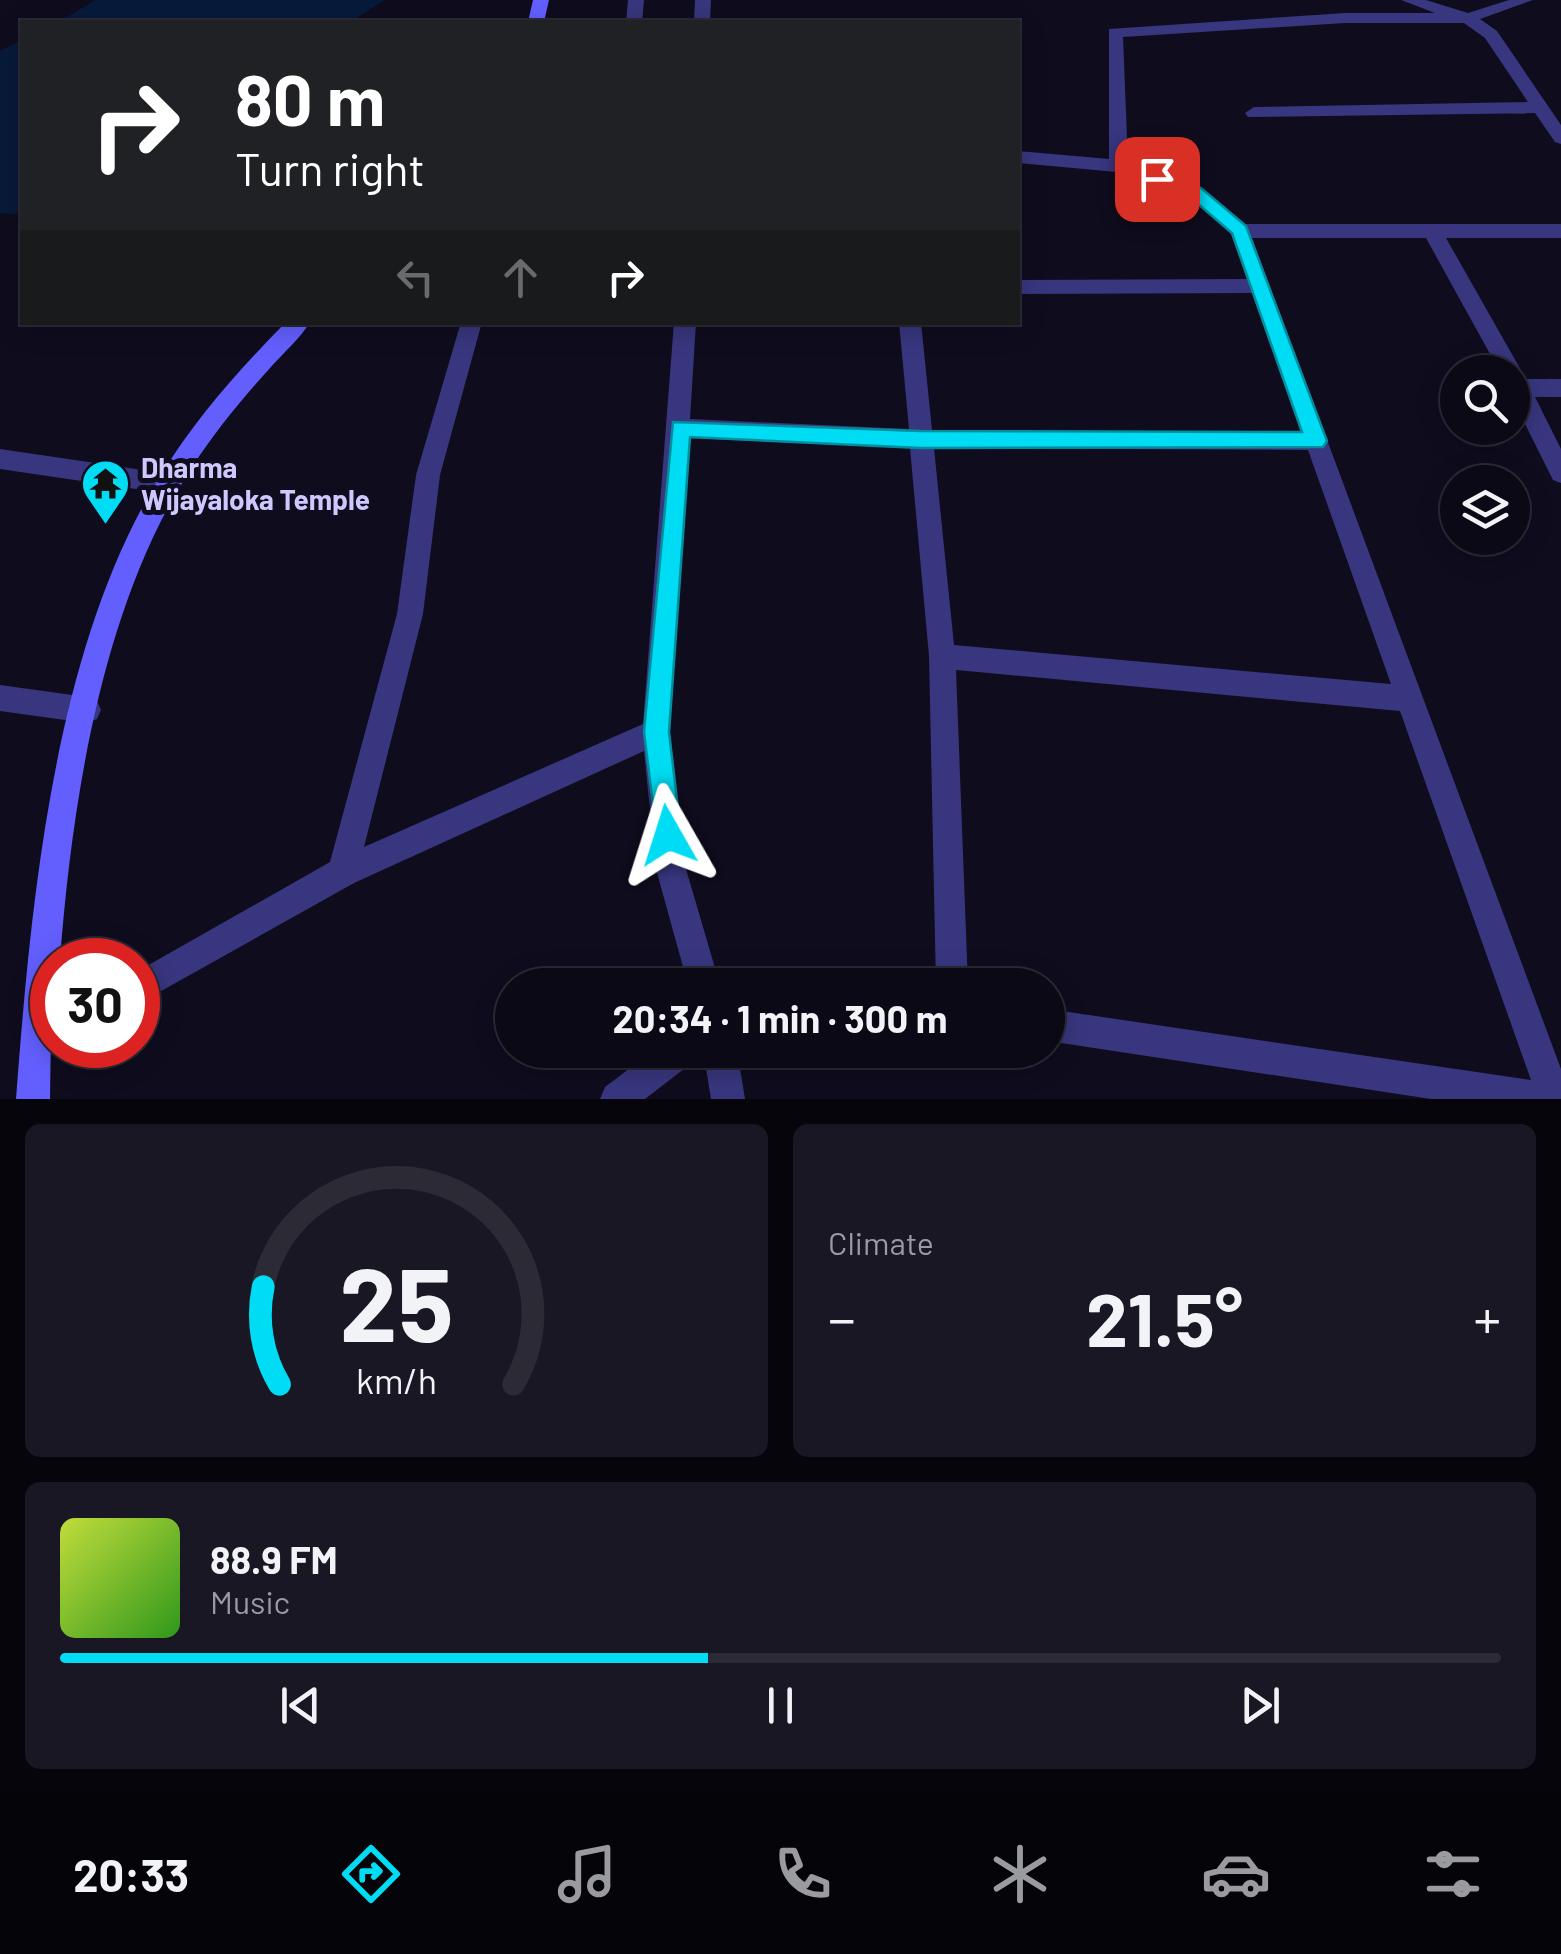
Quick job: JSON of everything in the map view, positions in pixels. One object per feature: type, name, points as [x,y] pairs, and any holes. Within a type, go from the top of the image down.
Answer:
[{"type":"main road","points":[[46,938],[66,789],[113,604],[157,504],[170,484],[250,372],[297,325]]},
{"type":"main road","points":[[33,1099],[39,1068]]},
{"type":"street","points":[[1409,0],[1468,18],[1491,35],[1561,138]]},
{"type":"street","points":[[1119,166],[1115,33],[1345,18],[1468,18],[1525,0]]},
{"type":"street","points":[[1254,113],[1540,107]]},
{"type":"street","points":[[1020,156],[1119,166],[1195,192],[1240,230],[1555,1099]]},
{"type":"street","points":[[1240,230],[1561,231]]},
{"type":"street","points":[[1432,231],[1501,355]]},
{"type":"street","points":[[1020,287],[1260,286]]},
{"type":"street","points":[[343,872],[410,614],[428,476],[471,325]]},
{"type":"street","points":[[685,325],[656,732],[671,870],[699,968]]},
{"type":"street","points":[[910,325],[942,656],[951,968]]},
{"type":"street","points":[[1530,382],[1561,388]]},
{"type":"street","points":[[1530,411],[1561,473]]},
{"type":"street","points":[[680,428],[920,439],[1316,441]]},
{"type":"street","points":[[0,460],[170,484]]},
{"type":"street","points":[[942,656],[1410,698]]},
{"type":"street","points":[[0,698],[86,710]]},
{"type":"street","points":[[160,976],[343,872],[656,732]]},
{"type":"street","points":[[1065,1028],[1544,1099]]},
{"type":"street","points":[[617,1099],[657,1068]]},
{"type":"street","points":[[723,1068],[728,1099]]},
{"type":"water","points":[[95,0],[385,0],[353,20],[62,20]]},
{"type":"water","points":[[20,41],[20,211],[15,214],[0,213],[0,51]]},
{"type":"place","name":"Dharma Wijayaloka Temple","points":[[106,526]]},
{"type":"route","points":[[668,835],[656,732],[680,428],[920,439],[1316,441],[1240,230],[1195,192],[1157,179]]}]
